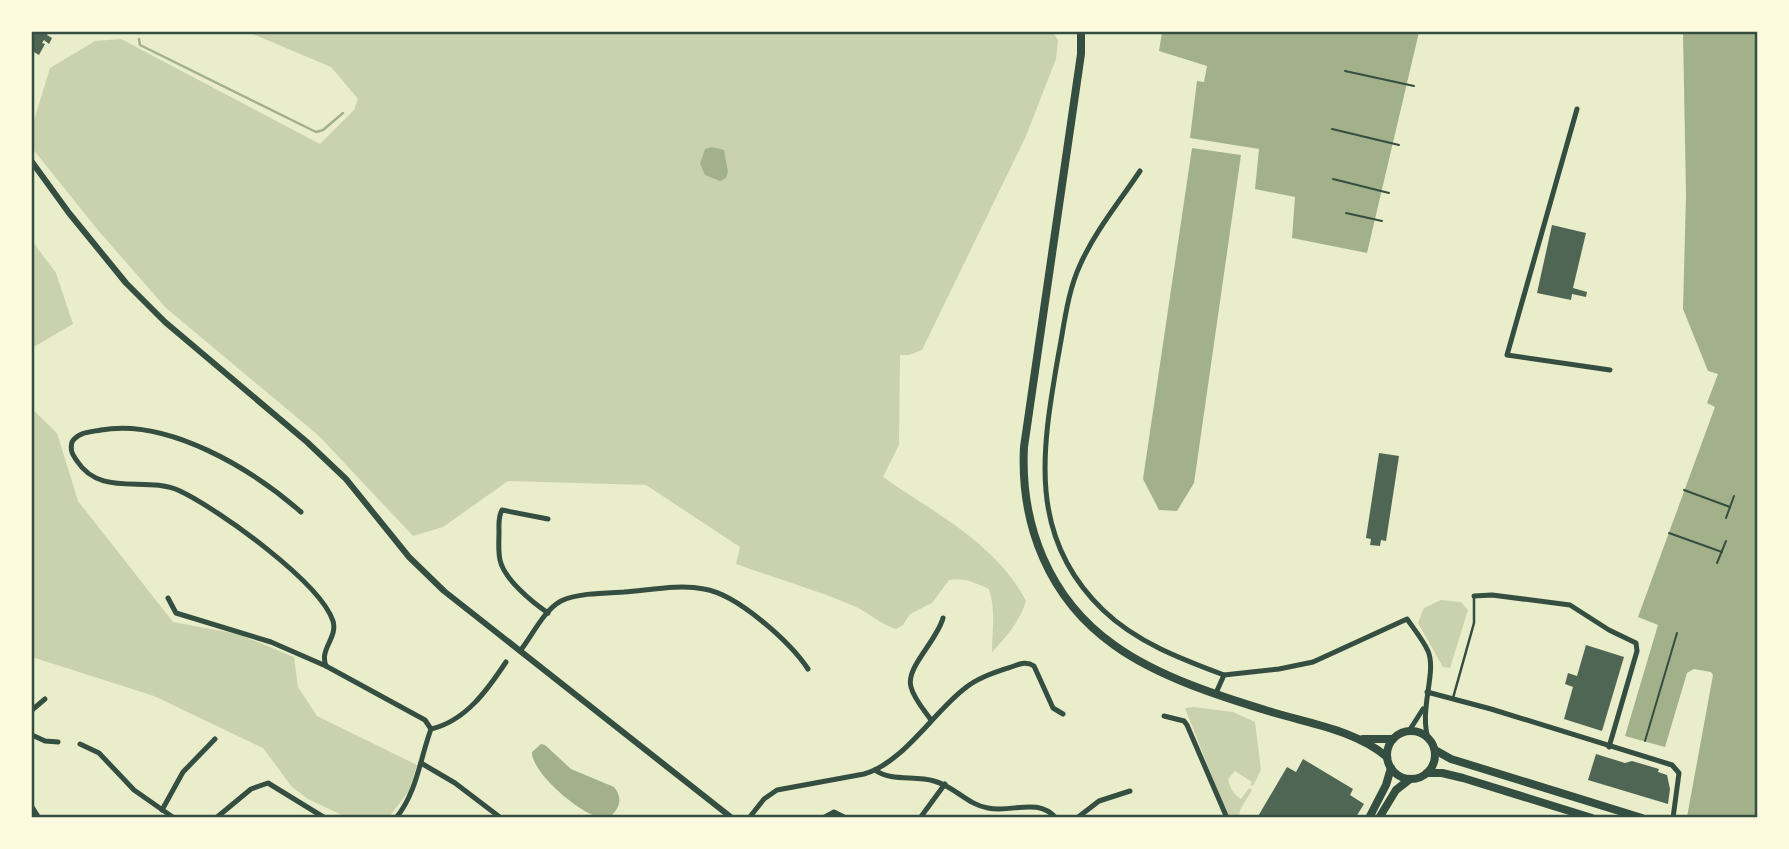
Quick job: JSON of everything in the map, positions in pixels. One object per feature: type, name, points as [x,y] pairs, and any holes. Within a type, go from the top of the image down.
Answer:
[{"type":"main road","points":[[1081,32],[1081,54],[1025,434],[1023,471],[1027,508],[1045,564],[1066,599],[1087,623],[1114,645],[1147,666],[1216,693],[1357,738],[1387,757]]},
{"type":"main road","points":[[1357,738],[1393,739],[1409,731],[1419,732],[1428,738],[1435,751],[1434,762],[1427,773]]},
{"type":"main road","points":[[1393,739],[1388,747],[1387,757],[1391,768],[1399,776],[1410,779]]},
{"type":"main road","points":[[1435,751],[1451,759],[1642,817]]},
{"type":"main road","points":[[1369,817],[1386,785],[1391,768]]},
{"type":"main road","points":[[1379,817],[1396,790],[1410,779],[1427,773],[1442,773],[1592,817]]},
{"type":"street","points":[[1577,109],[1507,355],[1610,370]]},
{"type":"street","points":[[32,162],[126,283],[164,322],[307,442],[346,480],[409,557],[444,592],[732,817]]},
{"type":"street","points":[[1140,171],[1080,264],[1070,292],[1044,445],[1046,498],[1054,534],[1066,563],[1101,609],[1139,638],[1224,675],[1322,660],[1407,619],[1428,651],[1430,662],[1424,706],[1409,731]]},
{"type":"street","points":[[301,512],[264,481],[162,433],[144,428],[116,427],[73,438],[72,453],[87,474],[105,482],[158,485],[187,495],[232,523],[307,584],[327,610],[334,627],[324,653],[326,666]]},
{"type":"street","points":[[548,519],[502,510],[499,517],[500,561],[505,572],[527,597],[548,613]]},
{"type":"street","points":[[520,651],[559,602],[580,597],[685,587],[709,590],[733,601],[771,629],[800,657],[808,669]]},
{"type":"street","points":[[1474,596],[1492,595],[1570,605],[1609,630],[1636,643],[1637,651],[1609,747]]},
{"type":"street","points":[[168,598],[176,613],[271,642],[326,666],[417,714],[431,729]]},
{"type":"street","points":[[931,720],[912,690],[910,677],[917,661],[937,635],[943,618]]},
{"type":"street","points":[[431,729],[449,723],[485,694],[506,662]]},
{"type":"street","points":[[749,817],[764,799],[777,790],[876,770],[920,734],[931,720],[972,683],[993,673],[1027,663],[1037,670],[1053,708],[1063,714]]},
{"type":"street","points":[[1216,693],[1224,675]]},
{"type":"street","points":[[1427,692],[1677,769],[1680,783],[1674,817]]},
{"type":"street","points":[[32,710],[45,699]]},
{"type":"street","points":[[1424,706],[1428,738]]},
{"type":"street","points":[[1164,716],[1184,721],[1187,725],[1227,817]]},
{"type":"street","points":[[396,817],[410,797],[431,729]]},
{"type":"street","points":[[32,735],[45,741],[58,742]]},
{"type":"street","points":[[162,810],[183,772],[215,739]]},
{"type":"street","points":[[80,744],[99,753],[134,790],[174,817]]},
{"type":"street","points":[[421,763],[455,783],[501,817]]},
{"type":"street","points":[[876,770],[884,775],[927,779],[945,784],[987,808],[1003,810],[1038,806],[1056,817]]},
{"type":"street","points":[[216,817],[251,789],[268,783],[325,817]]},
{"type":"street","points":[[920,817],[945,784]]},
{"type":"street","points":[[1077,817],[1099,801],[1130,791]]},
{"type":"street","points":[[32,807],[39,817]]},
{"type":"street","points":[[823,817],[834,812],[846,817]]},
{"type":"lane","points":[[1453,698],[1474,624],[1474,596]]},
{"type":"path","points":[[1345,71],[1414,86]]},
{"type":"path","points":[[1332,129],[1399,145]]},
{"type":"path","points":[[1333,179],[1389,193]]},
{"type":"path","points":[[1346,213],[1382,221]]},
{"type":"path","points":[[1684,490],[1730,507]]},
{"type":"path","points":[[1726,518],[1734,496]]},
{"type":"path","points":[[1669,533],[1722,552]]},
{"type":"path","points":[[1717,563],[1726,541]]},
{"type":"path","points":[[1645,741],[1677,633]]},
{"type":"shaded area","points":[[248,32],[1053,32],[1058,40],[1056,59],[1026,136],[922,350],[900,355],[899,445],[883,477],[981,546],[1014,581],[1026,601],[1007,635],[992,652],[993,613],[989,589],[969,581],[949,580],[932,603],[910,614],[903,625],[896,629],[854,606],[736,564],[740,547],[646,485],[508,481],[443,527],[413,536],[319,436],[166,308],[97,229],[32,148],[32,127],[50,68],[95,41],[121,39],[320,144],[354,110],[358,99],[331,67]]},
{"type":"shaded area","points":[[1162,32],[1419,32],[1367,253],[1292,238],[1295,197],[1255,189],[1259,149],[1190,138],[1197,81],[1204,82],[1207,66],[1159,51]]},
{"type":"shaded area","points":[[1683,32],[1757,32],[1757,817],[1687,817],[1713,675],[1711,672],[1694,669],[1687,673],[1665,747],[1625,736],[1658,625],[1638,617],[1715,407],[1707,403],[1718,374],[1708,371],[1683,309],[1686,195]]},
{"type":"shaded area","points":[[712,147],[724,150],[728,172],[726,178],[720,181],[705,175],[700,164],[705,149]]},
{"type":"shaded area","points":[[1192,148],[1241,155],[1194,483],[1177,511],[1159,510],[1143,479]]},
{"type":"shaded area","points":[[32,241],[56,273],[73,324],[32,348]]},
{"type":"shaded area","points":[[32,409],[57,433],[78,501],[173,622],[238,634],[294,657],[298,687],[317,716],[417,765],[409,791],[389,817],[346,817],[308,799],[292,787],[263,748],[154,696],[32,657]]},
{"type":"shaded area","points":[[1441,600],[1461,602],[1468,610],[1450,668],[1443,667],[1418,623],[1424,608]]},
{"type":"shaded area","points":[[1185,708],[1233,712],[1255,722],[1261,770],[1253,786],[1250,785],[1252,782],[1235,771],[1228,779],[1233,791],[1241,799],[1249,788],[1252,790],[1240,810],[1239,817],[1228,817]]},
{"type":"shaded area","points":[[541,744],[571,769],[614,787],[619,795],[619,803],[610,817],[590,814],[547,780],[539,770],[532,752]]},
{"type":"building","points":[[32,32],[49,32],[47,35],[52,38],[49,44],[44,40],[42,43],[45,44],[39,55],[34,52],[32,58]]},
{"type":"building","points":[[1552,225],[1586,233],[1573,288],[1587,292],[1586,297],[1572,294],[1571,300],[1537,293]]},
{"type":"building","points":[[1379,453],[1399,456],[1386,541],[1381,540],[1380,546],[1370,545],[1371,539],[1366,538]]},
{"type":"building","points":[[1586,645],[1624,657],[1602,731],[1564,719],[1573,687],[1565,684],[1568,673],[1577,676]]},
{"type":"building","points":[[1596,754],[1659,769],[1658,772],[1667,775],[1670,789],[1668,804],[1588,780]]},
{"type":"building","points":[[1303,759],[1353,789],[1350,795],[1364,804],[1356,817],[1257,818],[1287,767],[1296,772]]},
{"type":"waterway","points":[[139,39],[140,45],[316,132],[323,130],[343,113]]}]
